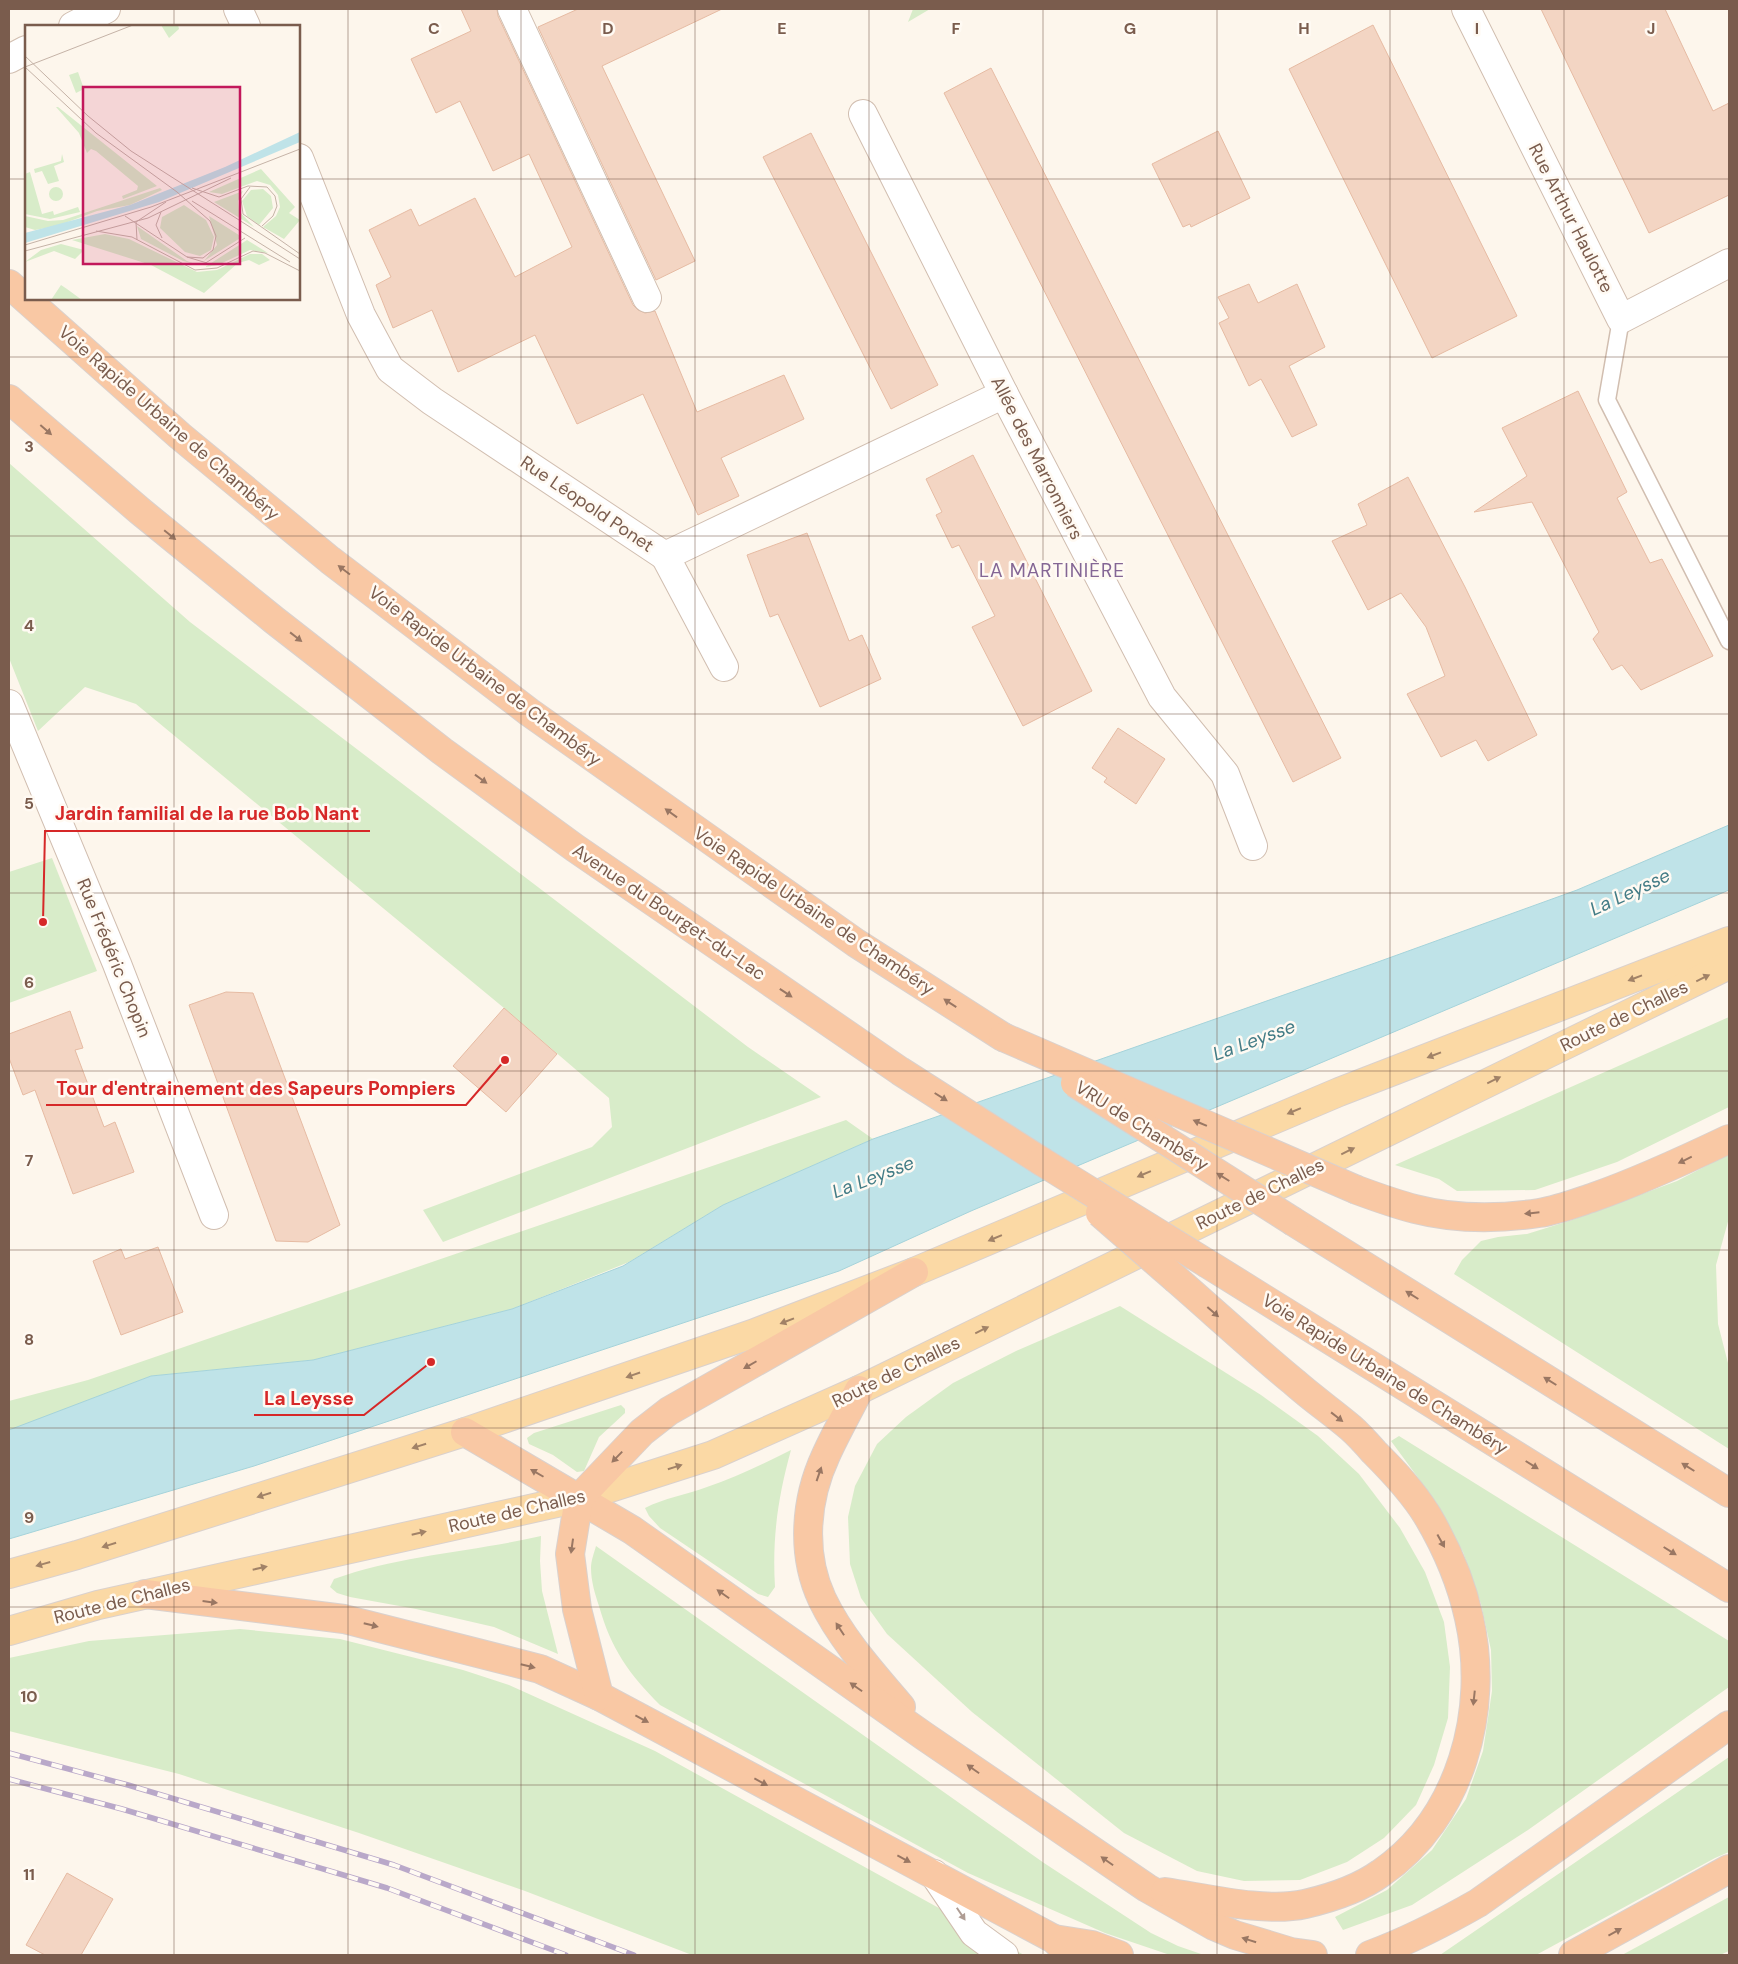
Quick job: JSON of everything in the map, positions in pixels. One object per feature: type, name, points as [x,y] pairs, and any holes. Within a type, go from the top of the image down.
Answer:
[{"type":"highway","name":"Voie Rapide Urbaine de Chambéry","points":[[9,284],[25,298]]},
{"type":"highway","name":"Voie Rapide Urbaine de Chambéry","points":[[27,300],[180,436],[330,560],[529,712],[848,937],[997,1034]]},
{"type":"highway","name":"Avenue du Bourget-du-Lac","points":[[9,399],[140,511],[282,626],[442,750],[575,848],[900,1071],[1036,1158]]},
{"type":"highway","points":[[997,1034],[1357,1190],[1416,1209],[1454,1216],[1506,1216],[1540,1213],[1565,1207],[1667,1169],[1729,1139]]},
{"type":"highway","name":"VRU de Chambéry","points":[[997,1034],[1729,1493]]},
{"type":"highway","name":"Voie Rapide Urbaine de Chambéry","points":[[1036,1158],[1729,1588]]},
{"type":"highway","points":[[1036,1158],[1295,1383],[1353,1430],[1411,1491],[1447,1552],[1470,1620],[1476,1686],[1466,1749],[1456,1783],[1427,1829],[1404,1855],[1380,1874],[1352,1889],[1302,1905],[1251,1906],[1147,1888]]},
{"type":"highway","points":[[599,1696],[577,1609],[570,1554],[579,1498],[642,1432],[669,1411],[914,1272]]},
{"type":"highway","points":[[859,1390],[825,1456],[809,1508],[808,1528],[812,1566],[822,1600],[838,1627],[862,1660],[924,1736]]},
{"type":"highway","points":[[465,1432],[632,1530],[924,1736],[1147,1888],[1214,1926],[1235,1935],[1291,1952],[1313,1955]]},
{"type":"highway","points":[[145,1594],[344,1619],[540,1669],[599,1696],[934,1874],[1062,1947],[1092,1945],[1119,1955]]},
{"type":"highway","points":[[1370,1955],[1397,1946],[1435,1928],[1478,1903],[1729,1725]]},
{"type":"highway","points":[[1573,1955],[1729,1869]]},
{"type":"main road","name":"Route de Challes","points":[[9,1574],[77,1555],[465,1432],[752,1334],[914,1272],[1339,1092],[1729,941]]},
{"type":"main road","name":"Route de Challes","points":[[9,1632],[98,1605],[579,1498],[713,1455],[859,1390],[1729,965]]},
{"type":"street","points":[[74,25],[106,9]]},
{"type":"street","points":[[238,9],[246,25]]},
{"type":"street","points":[[512,9],[647,298]]},
{"type":"street","name":"Rue Arthur Haulotte","points":[[1466,9],[1621,319]]},
{"type":"street","points":[[9,60],[25,51]]},
{"type":"street","name":"Allée des Marronniers","points":[[863,114],[1004,394],[1162,697],[1224,774],[1253,846]]},
{"type":"street","name":"Rue Léopold Ponet","points":[[300,161],[361,315],[390,368],[432,401],[664,556],[1004,394]]},
{"type":"street","points":[[1621,319],[1729,263]]},
{"type":"street","points":[[664,556],[724,667]]},
{"type":"street","name":"Rue Frédéric Chopin","points":[[9,704],[117,964],[214,1215]]},
{"type":"street","points":[[934,1874],[974,1933],[1004,1955]]},
{"type":"lane","points":[[1621,319],[1606,400],[1729,641]]},
{"type":"green space","points":[[913,9],[930,9],[908,22]]},
{"type":"green space","points":[[9,463],[190,622],[748,1047],[821,1097],[443,1242],[423,1210],[592,1147],[612,1127],[609,1098],[504,1008],[136,704],[85,687],[38,731],[9,658]]},
{"type":"green space","points":[[52,858],[97,971],[9,1003],[9,872]]},
{"type":"green space","points":[[1729,1017],[1729,1107],[1617,1162],[1535,1190],[1457,1191],[1439,1179],[1395,1165]]},
{"type":"green space","points":[[846,1120],[873,1139],[723,1205],[629,1262],[512,1309],[313,1360],[151,1376],[9,1431],[9,1401],[88,1380]]},
{"type":"green space","points":[[1729,1154],[1729,1218],[1716,1265],[1718,1324],[1729,1367],[1729,1449],[1454,1274],[1462,1260],[1481,1241],[1527,1234],[1572,1220],[1677,1181]]},
{"type":"green space","points":[[1120,1306],[1261,1395],[1318,1436],[1359,1474],[1400,1528],[1425,1572],[1444,1622],[1450,1667],[1448,1718],[1434,1765],[1416,1805],[1384,1838],[1347,1862],[1300,1880],[1244,1881],[1197,1871],[1124,1833],[972,1712],[887,1634],[861,1598],[850,1564],[848,1517],[855,1486],[877,1444],[906,1417],[953,1383],[1016,1351]]},
{"type":"green space","points":[[621,1405],[625,1409],[625,1413],[599,1437],[584,1471],[577,1472],[553,1455],[529,1444],[527,1438],[534,1433]]},
{"type":"green space","points":[[1399,1436],[1729,1641],[1729,1687],[1528,1830],[1412,1905],[1343,1930],[1335,1917],[1387,1890],[1432,1850],[1466,1799],[1483,1751],[1492,1691],[1491,1650],[1481,1604],[1463,1552],[1436,1502],[1391,1441]]},
{"type":"green space","points":[[791,1450],[783,1484],[775,1535],[775,1587],[768,1597],[758,1594],[660,1528],[649,1516],[645,1508],[728,1479]]},
{"type":"green space","points":[[541,1536],[542,1591],[558,1654],[494,1627],[416,1609],[350,1597],[337,1593],[330,1587],[334,1579],[385,1564]]},
{"type":"green space","points":[[596,1546],[1044,1863],[1151,1933],[1178,1946],[1204,1955],[1170,1955],[1105,1933],[968,1873],[660,1705],[630,1671],[609,1635],[596,1597],[592,1578],[591,1568]]},
{"type":"green space","points":[[240,1629],[340,1639],[463,1670],[509,1685],[655,1751],[1024,1955],[692,1955],[525,1891],[359,1833],[179,1774],[9,1731],[9,1658],[89,1641]]},
{"type":"green space","points":[[1729,1757],[1729,1852],[1536,1955],[1440,1955]]},
{"type":"green space","points":[[1729,1897],[1729,1951],[1720,1955],[1622,1955]]},
{"type":"water","points":[[1729,825],[1729,890],[971,1211],[839,1271],[254,1466],[9,1539],[9,1430],[151,1376],[313,1360],[512,1309],[623,1266],[723,1205],[873,1139],[1577,890]]},
{"type":"building","points":[[461,9],[497,9],[498,16],[633,305],[645,313],[655,311],[697,412],[784,375],[804,419],[721,458],[739,496],[698,515],[643,394],[577,424],[535,335],[458,372],[432,310],[393,328],[376,285],[391,277],[369,230],[411,209],[419,226],[475,198],[515,277],[572,247],[529,154],[493,171],[460,101],[436,113],[411,59],[471,31]]},
{"type":"building","points":[[578,9],[722,9],[602,66],[695,261],[656,280],[538,27]]},
{"type":"building","points":[[1541,9],[1665,9],[1713,111],[1729,103],[1729,195],[1649,233]]},
{"type":"building","points":[[1373,25],[1517,316],[1432,358],[1289,69]]},
{"type":"building","points":[[991,68],[1341,758],[1293,782],[944,93]]},
{"type":"building","points":[[1218,131],[1250,198],[1191,227],[1190,224],[1183,227],[1152,164]]},
{"type":"building","points":[[811,133],[938,385],[891,409],[763,157]]},
{"type":"building","points":[[1249,284],[1258,303],[1297,284],[1325,347],[1289,366],[1317,425],[1292,437],[1261,379],[1249,386],[1219,323],[1229,318],[1218,297]]},
{"type":"building","points":[[1578,391],[1627,492],[1617,498],[1650,563],[1662,559],[1713,656],[1641,690],[1622,665],[1612,670],[1593,639],[1599,632],[1532,502],[1474,512],[1527,476],[1502,428]]},
{"type":"building","points":[[973,455],[1092,691],[1023,726],[972,627],[995,616],[959,545],[952,548],[936,515],[942,512],[926,479]]},
{"type":"building","points":[[1408,477],[1465,587],[1537,735],[1488,761],[1476,740],[1441,757],[1407,694],[1445,676],[1426,627],[1401,593],[1368,610],[1332,541],[1367,525],[1358,504]]},
{"type":"building","points":[[807,533],[849,641],[862,635],[881,679],[820,707],[778,614],[770,617],[747,555]]},
{"type":"building","points":[[1118,728],[1165,759],[1136,804],[1104,782],[1107,778],[1092,768]]},
{"type":"building","points":[[226,992],[253,993],[340,1225],[308,1242],[276,1241],[189,1005]]},
{"type":"building","points":[[504,1008],[557,1054],[506,1112],[453,1066]]},
{"type":"building","points":[[70,1011],[83,1048],[75,1050],[104,1127],[115,1122],[134,1172],[73,1194],[35,1090],[23,1095],[9,1058],[9,1034]]},
{"type":"building","points":[[158,1247],[183,1312],[121,1335],[93,1261],[121,1249],[125,1259]]},
{"type":"building","points":[[67,1873],[113,1899],[81,1955],[45,1955],[26,1945]]},
{"type":"railway","points":[[9,1753],[128,1785],[394,1865],[634,1955]]},
{"type":"railway","points":[[9,1779],[122,1809],[387,1888],[566,1955]]},
{"type":"place","name":"Jardin familial de la rue Bob Nant","points":[[43,922]]},
{"type":"place","name":"Tour d'entrainement des Sapeurs Pompiers","points":[[505,1060]]},
{"type":"place","name":"La Leysse","points":[[431,1362]]},
{"type":"district","name":"LA MARTINIÈRE","points":[[1052,570]]}]
